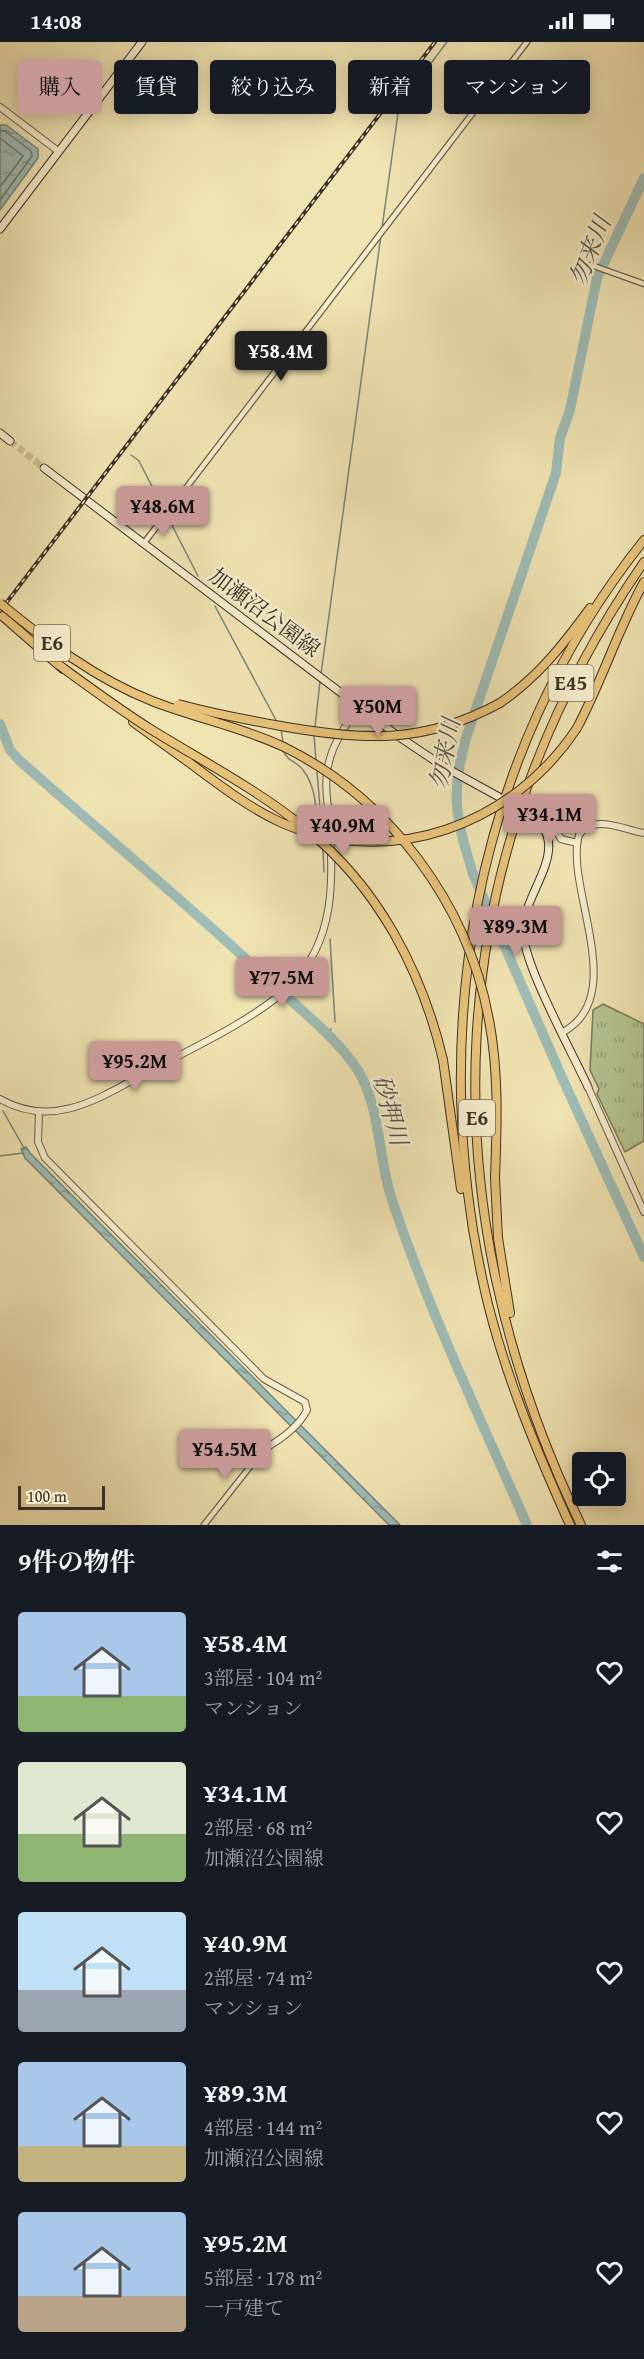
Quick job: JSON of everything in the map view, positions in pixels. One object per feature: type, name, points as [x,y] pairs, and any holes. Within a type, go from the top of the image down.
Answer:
[{"type":"highway","name":"E45","points":[[499,816],[514,773],[562,667],[624,567],[644,540]]},
{"type":"highway","name":"E45","points":[[522,811],[550,729],[573,679],[600,628],[644,562]]},
{"type":"highway","points":[[107,678],[187,707],[305,730],[363,738],[410,736],[434,731],[457,724],[500,703],[535,677],[550,662],[624,567]]},
{"type":"highway","points":[[58,665],[251,806],[299,829],[350,840],[380,842],[410,839],[454,828],[484,815],[511,799],[540,775],[577,728],[594,694],[618,632],[644,582]]},
{"type":"highway","name":"E6","points":[[0,603],[60,650],[107,678]]},
{"type":"highway","name":"E6","points":[[0,614],[58,665]]},
{"type":"highway","points":[[58,665],[124,712],[288,815],[338,859],[378,907],[407,956],[437,1035],[448,1086],[465,1211],[479,1276],[489,1307]]},
{"type":"highway","points":[[107,678],[152,701],[259,736],[329,773],[371,807],[391,827],[417,858],[444,899],[471,956],[489,1019],[496,1085],[495,1187],[498,1238],[513,1327],[538,1421]]},
{"type":"highway","name":"E6","points":[[522,811],[496,891],[482,969],[476,1040],[476,1107],[484,1207],[495,1272],[511,1340],[538,1421],[581,1525]]},
{"type":"highway","name":"E6","points":[[499,816],[472,930],[463,994],[459,1059],[460,1123],[466,1185],[489,1307],[513,1385],[570,1525]]},
{"type":"main road","points":[[0,229],[142,42]]},
{"type":"main road","points":[[0,433],[9,441]]},
{"type":"main road","name":"加瀬沼公園線","points":[[44,468],[359,706],[447,769],[499,797]]},
{"type":"main road","points":[[522,811],[542,827],[548,850],[544,872],[525,915],[524,941],[532,965],[588,1087]]},
{"type":"street","points":[[144,543],[527,42]]},
{"type":"street","points":[[0,107],[58,151]]},
{"type":"street","points":[[591,264],[644,284]]},
{"type":"street","points":[[0,1100],[39,1113],[66,1111],[96,1100],[259,1010],[289,987],[318,947],[328,920],[332,874],[328,764],[343,729],[359,706]]},
{"type":"street","points":[[522,811],[535,805],[548,816],[561,839],[577,843]]},
{"type":"street","points":[[562,1032],[581,1018],[587,1007],[592,979],[591,930],[577,843],[582,831],[596,824],[644,833]]},
{"type":"street","points":[[588,1087],[644,1212]]},
{"type":"street","points":[[39,1113],[38,1142],[45,1158],[264,1379],[278,1389],[302,1398],[306,1410],[301,1419],[278,1442],[264,1449],[204,1525]]},
{"type":"green space","points":[[603,1004],[644,1024],[644,1141],[625,1152],[597,1094],[599,1089],[590,1070],[593,1010]]},
{"type":"water","points":[[0,125],[6,125],[38,149],[38,158],[0,210]]},
{"type":"water","points":[[26,1147],[400,1525],[389,1525],[25,1158],[21,1149]]},
{"type":"waterway","points":[[382,228],[399,106],[447,42]]},
{"type":"waterway","name":"勿来川","points":[[644,178],[597,278],[570,410],[560,438],[556,473],[466,738],[457,792],[459,822],[473,874],[644,1257]]},
{"type":"waterway","points":[[321,674],[381,235]]},
{"type":"waterway","points":[[131,455],[139,461],[198,576]]},
{"type":"waterway","points":[[215,606],[277,722]]},
{"type":"waterway","points":[[315,727],[320,681]]},
{"type":"waterway","name":"砂押川","points":[[0,724],[10,750],[20,761],[213,929],[309,1017],[342,1049],[359,1072],[371,1102],[387,1184],[406,1241],[456,1364],[527,1525]]},
{"type":"waterway","points":[[281,729],[283,742]]},
{"type":"waterway","points":[[314,735],[316,760]]},
{"type":"waterway","points":[[283,750],[287,757],[301,767],[311,783],[318,830]]},
{"type":"waterway","points":[[317,771],[322,832]]},
{"type":"waterway","points":[[323,848],[324,872]]},
{"type":"waterway","points":[[330,939],[335,1022]]},
{"type":"waterway","name":"砂押川","points":[[326,1034],[331,1029]]},
{"type":"waterway","points":[[3,1111],[24,1148]]},
{"type":"waterway","points":[[0,1156],[23,1153]]},
{"type":"tunnel","points":[[10,441],[44,468]]},
{"type":"tunnel","points":[[501,798],[523,809]]},
{"type":"railway","points":[[0,611],[435,42]]}]
